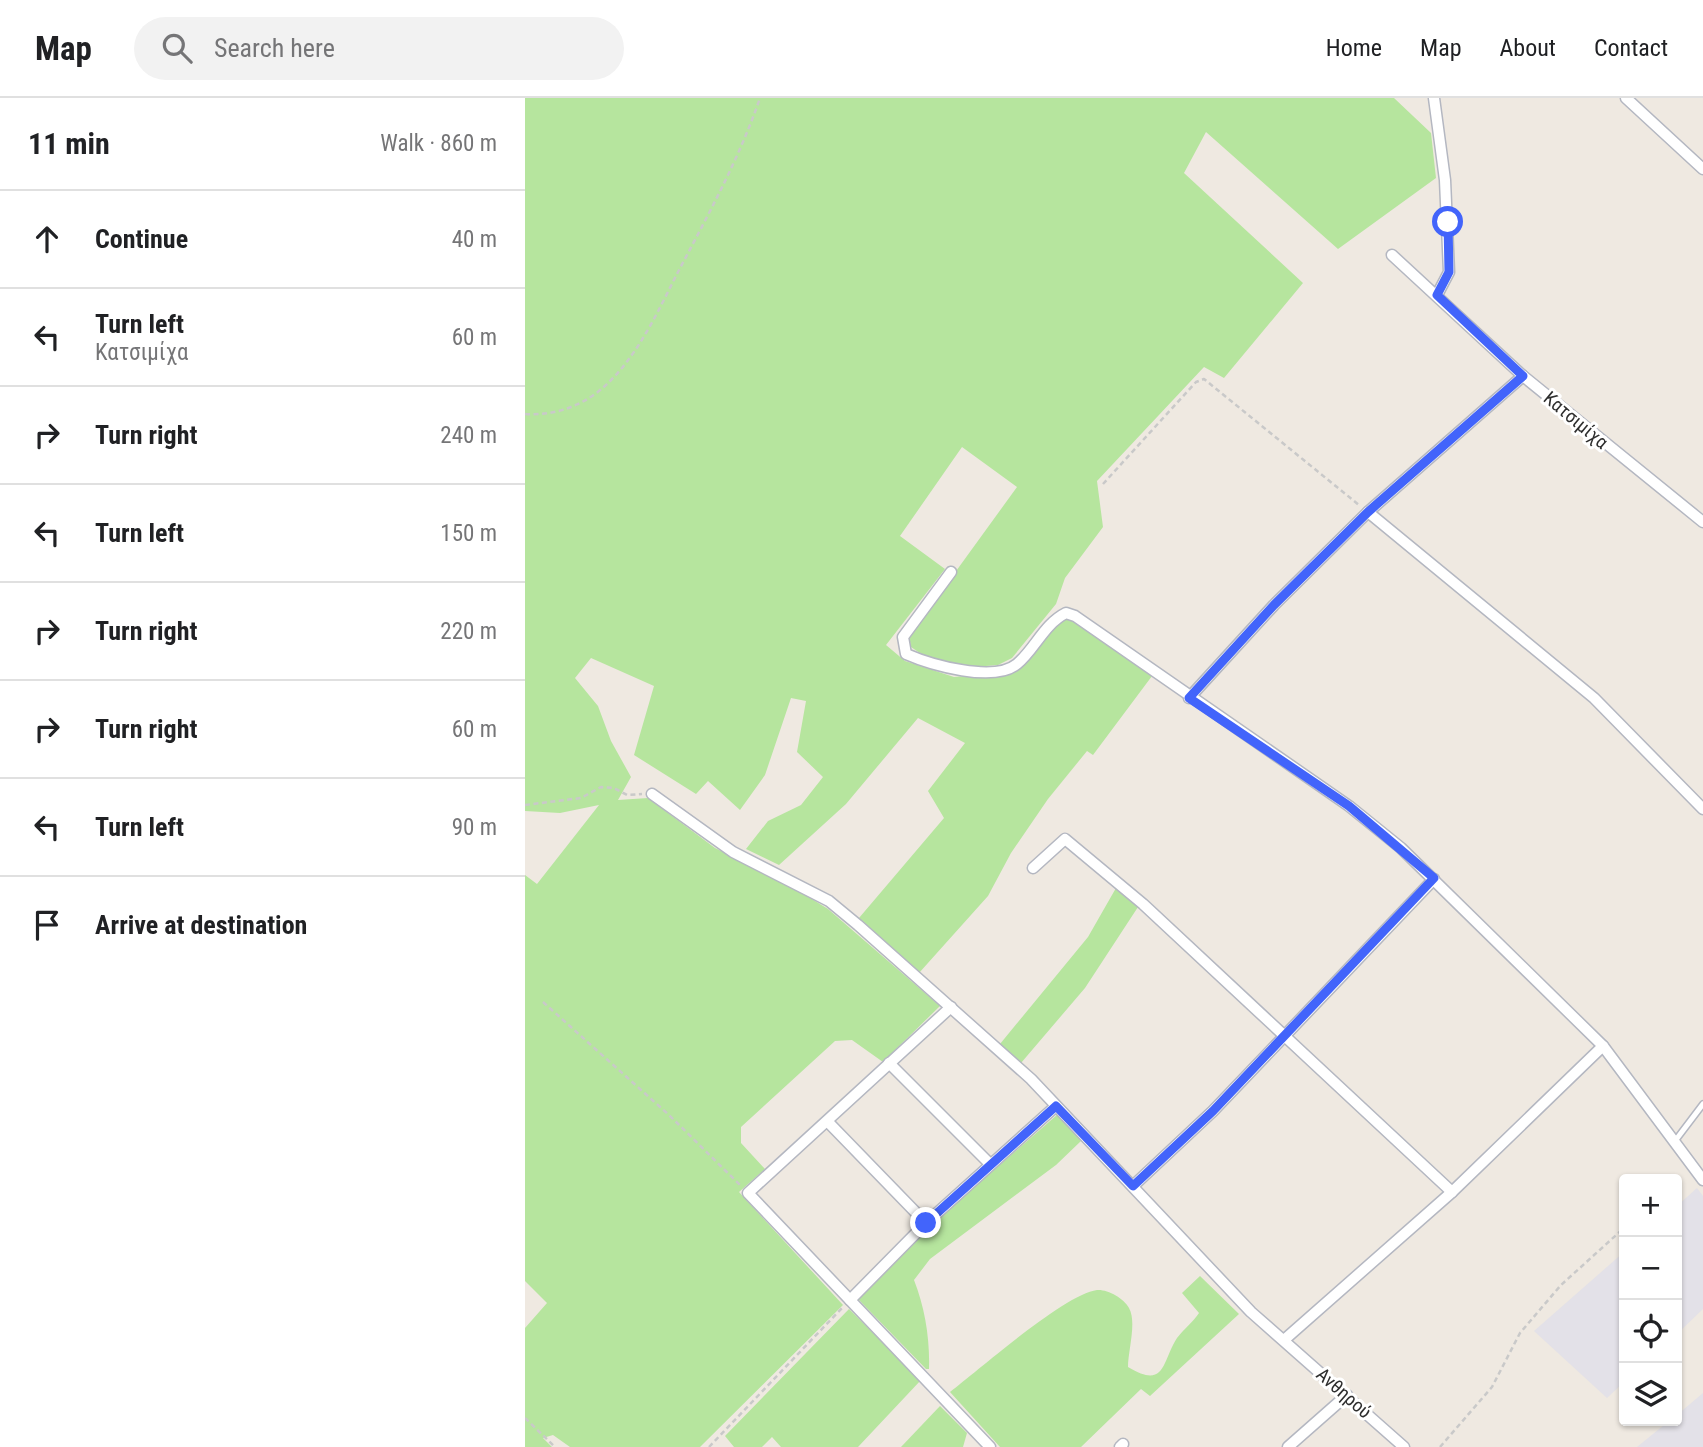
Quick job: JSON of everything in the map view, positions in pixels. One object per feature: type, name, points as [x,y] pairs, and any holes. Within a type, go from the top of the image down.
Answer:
[{"type":"street","points":[[1434,98],[1445,180],[1449,272],[1437,295]]},
{"type":"street","points":[[1626,98],[1703,169]]},
{"type":"street","name":"Κατσιμίχα","points":[[1392,255],[1523,376],[1703,522]]},
{"type":"street","points":[[1189,698],[1274,605],[1368,512],[1523,376]]},
{"type":"street","points":[[1368,512],[1594,698],[1703,809]]},
{"type":"street","points":[[951,572],[903,637],[902,647],[906,654],[960,672],[1007,669],[1019,663],[1056,618],[1066,613],[1075,616],[1189,698],[1349,806],[1434,878],[1603,1046],[1703,1180]]},
{"type":"street","name":"Ανθηρού","points":[[652,794],[733,852],[829,901],[951,1007],[1056,1106],[1232,1292],[1402,1447]]},
{"type":"street","points":[[1033,868],[1065,839],[1143,904],[1452,1192]]},
{"type":"street","points":[[1133,1186],[1213,1111],[1434,878]]},
{"type":"street","points":[[951,1007],[748,1193],[990,1447]]},
{"type":"street","points":[[1283,1340],[1452,1192],[1603,1046]]},
{"type":"street","points":[[889,1063],[990,1164]]},
{"type":"street","points":[[850,1300],[926,1223],[1056,1106]]},
{"type":"street","points":[[828,1122],[926,1223]]},
{"type":"street","points":[[1288,1447],[1347,1395]]},
{"type":"lane","points":[[1675,1141],[1703,1104]]},
{"type":"path","points":[[525,414],[545,414],[579,405],[607,384],[623,366],[663,302],[727,178],[760,98]]},
{"type":"path","points":[[1104,484],[1196,382],[1204,379],[1368,512]]},
{"type":"path","points":[[525,805],[581,798],[601,787],[614,788],[627,795],[652,794]]},
{"type":"path","points":[[543,1002],[659,1106],[748,1193]]},
{"type":"path","points":[[1440,1447],[1492,1388],[1520,1333],[1561,1285],[1619,1233]]},
{"type":"path","points":[[709,1447],[850,1300]]},
{"type":"path","points":[[525,1418],[555,1447]]},
{"type":"shaded area","points":[[1697,1188],[1703,1196],[1703,1309],[1682,1329],[1682,1237],[1682,1202]]},
{"type":"shaded area","points":[[1619,1256],[1619,1387],[1607,1398],[1534,1331]]},
{"type":"shaded area","points":[[1703,1393],[1703,1447],[1637,1447],[1663,1426],[1682,1426],[1682,1411]]},
{"type":"green space","points":[[525,98],[1394,98],[1431,133],[1436,178],[1338,249],[1206,132],[1184,173],[1303,283],[1224,378],[1204,367],[1097,481],[1103,527],[1065,578],[1056,604],[1012,658],[998,665],[962,668],[936,664],[911,647],[909,636],[1017,487],[962,447],[900,536],[945,569],[886,645],[905,661],[954,677],[998,673],[1017,668],[1061,610],[1152,676],[1093,755],[1087,751],[1048,799],[1011,853],[988,896],[919,973],[859,918],[944,818],[928,791],[965,743],[918,718],[846,804],[779,865],[746,849],[768,821],[801,805],[823,777],[797,752],[806,701],[791,698],[765,775],[740,810],[708,781],[696,794],[634,755],[654,686],[591,658],[575,678],[598,706],[611,741],[631,777],[618,800],[648,798],[715,848],[781,880],[828,909],[940,1006],[883,1062],[852,1040],[835,1041],[741,1127],[741,1143],[765,1169],[739,1192],[843,1305],[700,1447],[570,1447],[553,1435],[543,1438],[552,1447],[525,1447],[525,1328],[547,1303],[525,1281],[525,875],[537,884],[599,805],[560,813],[525,811]]},
{"type":"green space","points":[[1116,888],[1138,907],[1085,988],[1021,1063],[1000,1044],[1088,937]]},
{"type":"green space","points":[[1058,1114],[1081,1141],[1056,1165],[930,1259],[914,1280],[928,1335],[929,1369],[926,1369],[858,1299],[924,1231]]},
{"type":"green space","points":[[1200,1276],[1239,1314],[1150,1396],[1141,1389],[1081,1447],[1000,1447],[950,1392],[1044,1318],[1065,1304],[1097,1290],[1115,1295],[1129,1308],[1132,1329],[1128,1367],[1140,1373],[1156,1374],[1161,1370],[1177,1338],[1199,1313],[1182,1293]]},
{"type":"green space","points":[[849,1309],[921,1380],[858,1447],[781,1447],[772,1437],[762,1447],[734,1447],[725,1436]]},
{"type":"green space","points":[[940,1406],[967,1433],[963,1447],[901,1447]]},
{"type":"route","points":[[926,1223],[1056,1106],[1133,1186],[1213,1111],[1434,878],[1349,806],[1189,698],[1274,605],[1368,512],[1523,376],[1437,295],[1449,272],[1448,222]]}]
